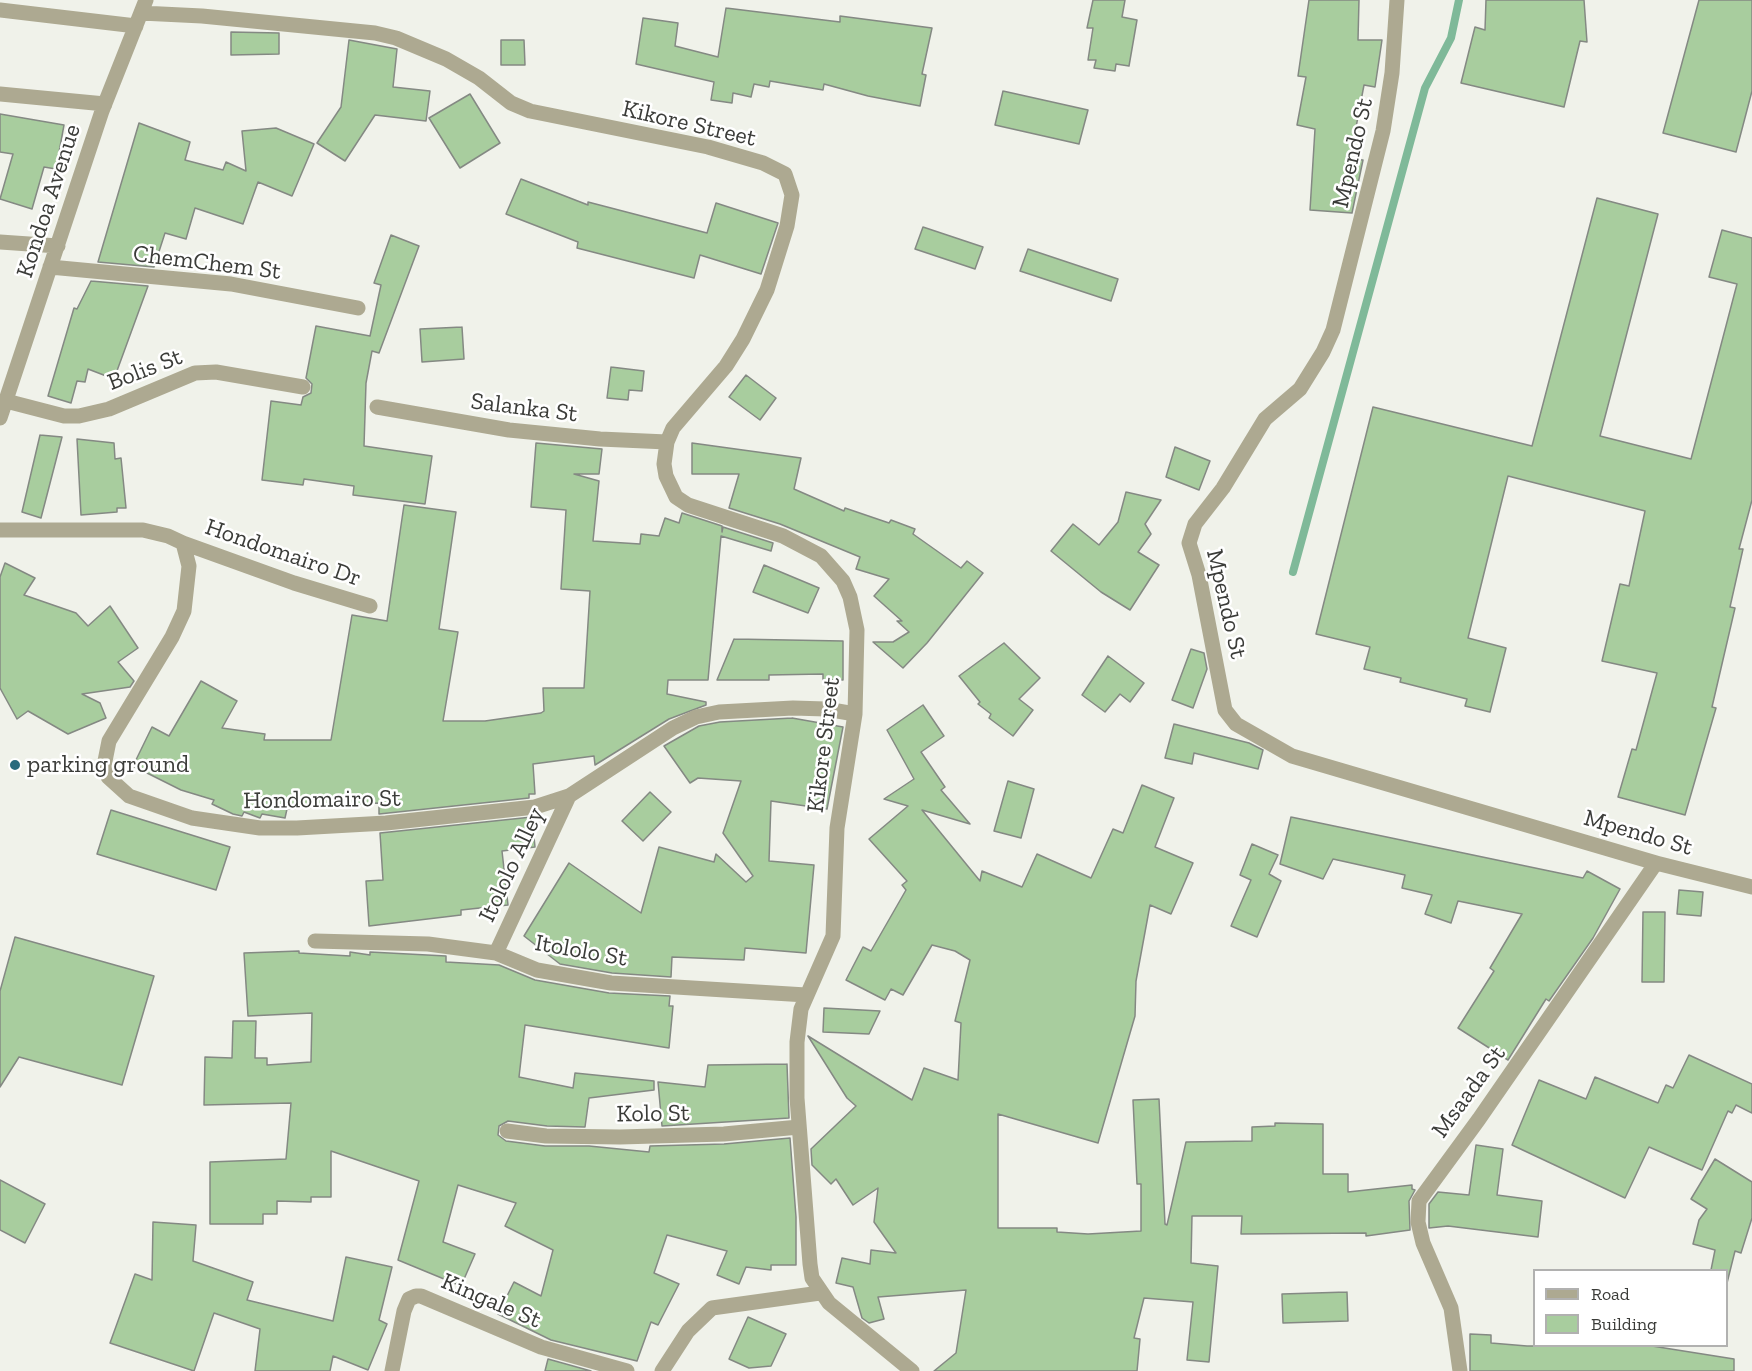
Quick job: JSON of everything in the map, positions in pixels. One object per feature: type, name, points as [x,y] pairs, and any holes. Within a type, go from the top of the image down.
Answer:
[{"type":"street","name":"Mpendo St","points":[[1397,0],[1392,73],[1383,131],[1333,330],[1323,352],[1300,389],[1265,419],[1222,488],[1195,525],[1189,543],[1199,575],[1225,710],[1236,724],[1292,756],[1656,863],[1752,886]]},
{"type":"street","points":[[0,10],[141,13]]},
{"type":"street","name":"Kondoa Avenue","points":[[0,418],[105,104],[141,13]]},
{"type":"street","name":"Kikore Street","points":[[141,13],[202,16],[375,33],[396,38],[446,59],[479,78],[511,103],[530,111],[708,147],[763,163],[785,174],[792,195],[788,218],[767,290],[743,339],[726,366],[673,428],[667,442],[664,464],[666,476],[676,497],[688,505],[763,528],[821,556],[843,581],[850,597],[857,630],[855,714],[837,828],[833,936],[830,948],[801,1009],[797,1042],[799,1127],[812,1278],[820,1293],[862,1333],[912,1371]]},
{"type":"street","points":[[0,94],[105,104]]},
{"type":"street","points":[[0,242],[57,246]]},
{"type":"street","name":"ChemChem St","points":[[50,267],[114,275],[231,284],[358,308]]},
{"type":"street","name":"Bolis St","points":[[6,401],[64,416],[79,416],[118,406],[195,373],[216,372],[303,387]]},
{"type":"street","name":"Salanka St","points":[[377,407],[509,430],[600,439],[667,442]]},
{"type":"street","points":[[0,530],[143,530],[168,536],[183,543]]},
{"type":"street","name":"Hondomairo St","points":[[183,543],[189,566],[184,611],[172,637],[109,741],[104,766],[108,777],[129,796],[192,818],[260,828],[297,828],[491,814],[535,807],[569,796],[673,728],[696,717],[719,712],[793,708],[826,709],[855,714]]},
{"type":"street","name":"Hondomairo Dr","points":[[183,543],[294,583],[370,606]]},
{"type":"street","name":"Itololo Alley","points":[[496,953],[569,796]]},
{"type":"street","name":"Msaada St","points":[[1460,1371],[1451,1308],[1423,1243],[1418,1222],[1419,1201],[1479,1119],[1656,863]]},
{"type":"street","name":"Itololo St","points":[[315,941],[428,944],[496,953],[537,970],[610,983],[806,995]]},
{"type":"street","name":"Kolo St","points":[[507,1131],[546,1136],[620,1137],[724,1134],[799,1127]]},
{"type":"street","points":[[662,1371],[688,1330],[712,1308],[820,1293]]},
{"type":"street","name":"Kingale St","points":[[392,1371],[404,1311],[409,1299],[421,1296],[541,1347],[627,1371]]},
{"type":"building","points":[[1093,0],[1125,0],[1122,17],[1137,20],[1129,66],[1116,64],[1115,71],[1094,68],[1096,60],[1088,60],[1093,28],[1087,28]]},
{"type":"building","points":[[1309,0],[1359,0],[1358,40],[1382,40],[1375,87],[1364,85],[1350,159],[1363,160],[1352,213],[1310,210],[1315,129],[1297,125],[1306,77],[1298,76]]},
{"type":"building","points":[[1486,0],[1584,0],[1587,42],[1580,41],[1564,107],[1461,83],[1475,27],[1485,30]]},
{"type":"building","points":[[1699,0],[1752,0],[1752,91],[1736,152],[1663,133]]},
{"type":"building","points":[[726,8],[840,22],[840,16],[932,28],[922,74],[926,75],[920,106],[868,96],[824,84],[823,90],[770,81],[769,87],[754,84],[751,97],[733,93],[732,103],[711,100],[714,82],[636,64],[643,18],[678,23],[675,46],[718,57]]},
{"type":"building","points":[[231,32],[279,33],[279,54],[231,55]]},
{"type":"building","points":[[349,40],[397,49],[393,87],[430,91],[426,121],[375,115],[345,161],[317,143],[341,107]]},
{"type":"building","points":[[501,40],[524,40],[525,65],[501,65]]},
{"type":"building","points":[[1003,91],[1088,110],[1079,144],[995,125]]},
{"type":"building","points":[[470,94],[500,143],[460,168],[429,118]]},
{"type":"building","points":[[0,114],[64,125],[56,169],[44,167],[32,209],[0,199],[13,154],[0,152]]},
{"type":"building","points":[[139,123],[190,142],[185,160],[223,170],[226,162],[246,171],[242,131],[276,128],[314,144],[292,196],[258,182],[243,224],[195,208],[186,239],[165,233],[154,267],[98,262]]},
{"type":"building","points":[[521,179],[588,205],[588,202],[707,233],[716,203],[778,223],[761,274],[700,255],[694,278],[577,248],[578,242],[506,214]]},
{"type":"building","points":[[1597,198],[1658,214],[1600,436],[1691,459],[1737,284],[1709,277],[1722,230],[1752,238],[1752,500],[1739,549],[1743,549],[1730,607],[1735,608],[1712,707],[1716,708],[1685,815],[1618,797],[1632,749],[1636,750],[1657,673],[1602,661],[1620,584],[1629,586],[1645,511],[1508,476],[1468,638],[1506,648],[1490,712],[1465,706],[1467,699],[1400,682],[1401,678],[1364,669],[1370,647],[1316,634],[1373,407],[1532,446]]},
{"type":"building","points":[[923,227],[983,247],[975,269],[915,249]]},
{"type":"building","points":[[391,235],[419,246],[379,353],[372,351],[366,383],[364,446],[432,456],[425,504],[353,495],[354,486],[304,479],[303,485],[262,480],[271,401],[301,405],[303,397],[311,393],[312,384],[306,378],[316,326],[370,336],[381,285],[374,283]]},
{"type":"building","points":[[1028,249],[1118,279],[1111,301],[1020,271]]},
{"type":"building","points":[[91,281],[148,286],[114,379],[88,369],[85,382],[77,381],[71,403],[48,396],[74,308],[77,309]]},
{"type":"building","points":[[462,327],[464,359],[422,362],[420,329]]},
{"type":"building","points":[[611,367],[644,371],[642,391],[629,390],[628,400],[607,398]]},
{"type":"building","points":[[746,375],[776,398],[760,420],[729,397]]},
{"type":"building","points":[[40,435],[62,437],[41,518],[22,512]]},
{"type":"building","points":[[77,439],[114,443],[115,459],[121,458],[126,508],[117,508],[117,512],[81,515]]},
{"type":"building","points":[[536,443],[602,449],[599,474],[574,474],[599,481],[593,541],[640,544],[641,534],[659,536],[665,518],[679,523],[682,513],[722,526],[722,532],[723,527],[773,543],[771,551],[721,536],[708,680],[668,680],[667,694],[706,702],[706,705],[669,719],[595,765],[594,756],[533,764],[535,794],[529,794],[529,798],[379,814],[379,803],[287,809],[285,818],[262,814],[260,818],[244,812],[242,816],[212,804],[214,800],[181,790],[133,766],[152,727],[169,736],[201,681],[237,701],[222,728],[265,734],[264,740],[331,740],[352,615],[387,621],[404,505],[456,512],[439,629],[458,632],[443,721],[485,721],[541,713],[544,711],[543,688],[584,688],[590,591],[561,589],[566,510],[531,507]]},
{"type":"building","points":[[692,443],[801,458],[794,489],[844,511],[845,508],[915,529],[913,534],[961,568],[967,561],[983,573],[927,643],[903,668],[873,642],[893,642],[909,632],[897,621],[902,621],[874,596],[889,579],[856,569],[860,557],[780,524],[729,508],[739,474],[692,474]]},
{"type":"building","points":[[1175,447],[1210,461],[1199,490],[1166,477]]},
{"type":"building","points":[[1126,492],[1161,500],[1145,524],[1151,534],[1138,552],[1159,565],[1130,610],[1101,592],[1051,551],[1073,524],[1099,545],[1118,522]]},
{"type":"building","points":[[5,563],[35,578],[24,595],[76,613],[88,626],[110,606],[138,648],[118,662],[134,681],[130,687],[82,694],[100,703],[106,718],[68,734],[28,711],[17,719],[0,688],[0,577]]},
{"type":"building","points":[[764,565],[819,588],[808,613],[753,592]]},
{"type":"building","points":[[734,639],[843,641],[843,680],[823,680],[823,674],[769,675],[769,680],[717,680]]},
{"type":"building","points":[[1004,643],[1040,678],[1019,699],[1033,710],[1013,736],[989,718],[991,714],[978,704],[980,702],[959,676]]},
{"type":"building","points":[[1191,649],[1204,653],[1207,669],[1193,708],[1172,700]]},
{"type":"building","points":[[1108,656],[1144,683],[1130,702],[1120,694],[1105,712],[1082,695]]},
{"type":"building","points":[[923,705],[944,736],[921,752],[945,787],[941,790],[970,824],[922,810],[980,881],[982,871],[1022,887],[1037,854],[1091,878],[1113,829],[1123,833],[1142,785],[1174,798],[1155,847],[1193,863],[1171,914],[1150,905],[1136,981],[1135,1016],[1098,1143],[998,1114],[998,1228],[1057,1228],[1057,1232],[1088,1234],[1141,1231],[1141,1184],[1137,1184],[1133,1100],[1159,1099],[1165,1224],[1167,1225],[1186,1142],[1252,1141],[1252,1127],[1275,1126],[1275,1123],[1323,1124],[1323,1174],[1348,1174],[1348,1192],[1412,1185],[1412,1189],[1415,1190],[1409,1201],[1410,1230],[1366,1236],[1366,1233],[1241,1234],[1242,1216],[1192,1216],[1191,1263],[1218,1266],[1209,1362],[1187,1360],[1193,1302],[1144,1298],[1134,1338],[1140,1339],[1137,1371],[934,1371],[956,1353],[966,1290],[878,1297],[884,1319],[869,1323],[862,1318],[853,1287],[836,1283],[842,1258],[870,1264],[871,1250],[896,1253],[874,1222],[878,1188],[853,1205],[836,1179],[831,1184],[812,1165],[811,1149],[856,1106],[847,1098],[808,1036],[912,1100],[924,1068],[958,1080],[961,1023],[955,1021],[970,960],[955,951],[932,945],[903,995],[891,989],[885,1000],[846,980],[863,947],[871,951],[906,890],[902,885],[907,881],[869,839],[908,806],[884,799],[914,779],[887,730]]},
{"type":"building","points":[[792,718],[843,727],[827,809],[771,801],[769,861],[814,865],[806,953],[745,948],[744,960],[672,957],[671,977],[612,973],[560,964],[524,936],[569,863],[641,913],[659,847],[714,862],[716,854],[746,882],[753,876],[723,833],[741,781],[698,778],[690,783],[664,746],[699,726],[720,722]]},
{"type":"building","points":[[1174,724],[1249,743],[1263,750],[1258,769],[1194,753],[1192,764],[1165,758]]},
{"type":"building","points":[[1008,781],[1034,789],[1021,838],[994,831]]},
{"type":"building","points":[[650,792],[671,812],[643,841],[622,821]]},
{"type":"building","points":[[111,810],[230,847],[216,890],[97,854]]},
{"type":"building","points":[[532,817],[535,847],[502,851],[508,905],[461,910],[461,915],[369,926],[366,881],[383,880],[380,833]]},
{"type":"building","points":[[1291,817],[1583,878],[1587,871],[1620,889],[1593,938],[1549,1001],[1546,999],[1508,1060],[1458,1028],[1494,971],[1490,968],[1522,914],[1458,901],[1451,923],[1425,914],[1432,895],[1402,888],[1405,875],[1333,859],[1323,879],[1280,864]]},
{"type":"building","points":[[1252,844],[1278,855],[1269,874],[1281,881],[1257,937],[1231,926],[1251,880],[1240,875]]},
{"type":"building","points":[[1679,890],[1703,892],[1701,916],[1677,914]]},
{"type":"building","points":[[1643,912],[1665,912],[1664,982],[1642,982]]},
{"type":"building","points":[[15,937],[154,976],[122,1085],[19,1057],[0,1087],[0,991]]},
{"type":"building","points":[[299,951],[299,953],[350,956],[350,952],[370,955],[370,952],[446,956],[446,962],[499,965],[535,980],[609,993],[670,996],[669,1006],[673,1006],[669,1048],[525,1025],[519,1077],[573,1088],[575,1073],[654,1081],[654,1090],[589,1098],[585,1127],[547,1126],[508,1121],[499,1126],[498,1135],[506,1141],[545,1146],[589,1146],[649,1152],[650,1146],[724,1144],[790,1138],[796,1217],[796,1265],[771,1265],[771,1270],[746,1267],[739,1284],[717,1275],[727,1251],[667,1235],[654,1273],[679,1284],[658,1325],[651,1322],[637,1361],[551,1340],[498,1314],[514,1282],[541,1296],[553,1250],[505,1226],[516,1203],[458,1185],[443,1242],[475,1254],[461,1286],[398,1260],[419,1181],[331,1151],[331,1197],[311,1197],[311,1202],[277,1201],[277,1214],[263,1214],[263,1224],[210,1224],[210,1162],[286,1159],[291,1103],[204,1105],[205,1057],[232,1058],[233,1021],[256,1021],[255,1058],[267,1058],[267,1065],[311,1062],[312,1013],[248,1016],[244,953]]},
{"type":"building","points":[[824,1008],[880,1011],[869,1034],[823,1032]]},
{"type":"building","points":[[1689,1055],[1752,1084],[1752,1113],[1736,1105],[1732,1113],[1728,1111],[1702,1170],[1649,1147],[1625,1198],[1512,1145],[1539,1080],[1586,1099],[1595,1077],[1658,1103],[1666,1085],[1673,1088]]},
{"type":"building","points":[[787,1064],[789,1118],[662,1126],[658,1082],[705,1087],[708,1065]]},
{"type":"building","points":[[1476,1145],[1503,1149],[1497,1195],[1542,1201],[1538,1237],[1448,1226],[1429,1228],[1429,1204],[1438,1192],[1469,1195]]},
{"type":"building","points":[[1715,1159],[1752,1182],[1752,1218],[1741,1253],[1735,1251],[1728,1279],[1728,1269],[1711,1269],[1715,1250],[1693,1244],[1699,1220],[1707,1209],[1691,1199]]},
{"type":"building","points":[[0,1180],[45,1204],[25,1243],[0,1230]]},
{"type":"building","points":[[153,1222],[196,1225],[193,1261],[253,1282],[247,1300],[333,1321],[346,1257],[392,1267],[379,1320],[387,1324],[368,1370],[333,1356],[330,1371],[255,1371],[260,1329],[214,1313],[194,1371],[110,1343],[135,1274],[152,1280]]},
{"type":"building","points":[[1347,1292],[1348,1321],[1283,1323],[1282,1294]]},
{"type":"building","points":[[748,1317],[786,1334],[771,1366],[749,1368],[729,1359]]},
{"type":"building","points":[[1470,1334],[1491,1335],[1491,1343],[1533,1347],[1658,1347],[1734,1359],[1734,1371],[1470,1371]]},
{"type":"building","points":[[548,1359],[591,1371],[545,1371]]},
{"type":"waterway","points":[[1293,572],[1425,88],[1451,38],[1459,0]]},
{"type":"place","name":"parking ground","points":[[15,765]]}]
